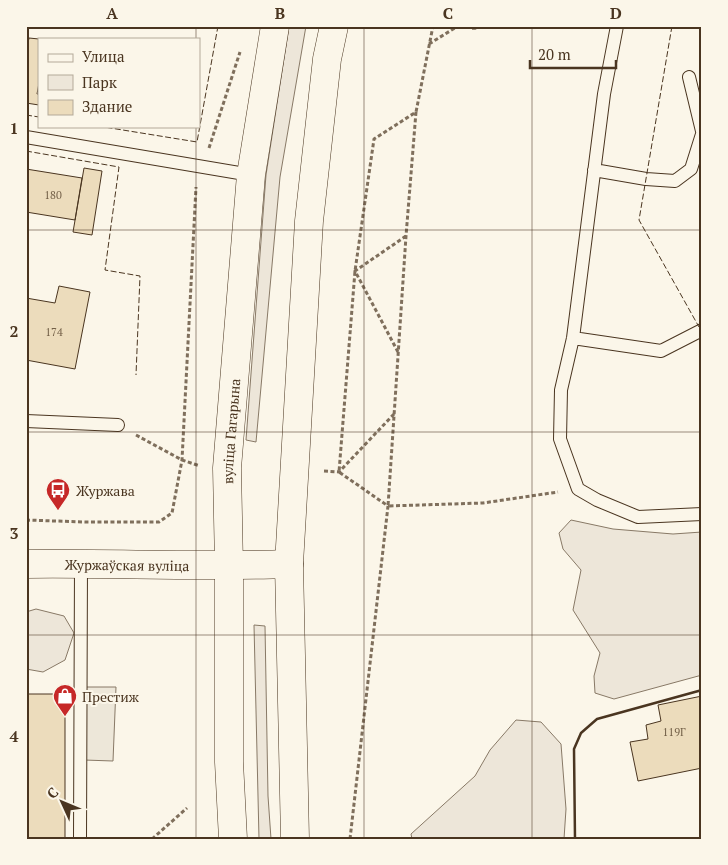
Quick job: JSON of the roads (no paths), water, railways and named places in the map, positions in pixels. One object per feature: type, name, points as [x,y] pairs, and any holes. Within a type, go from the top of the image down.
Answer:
[{"type":"main road","name":"вуліца Гагарына","points":[[233,839],[229,762],[227,468],[251,175],[275,26]]},
{"type":"main road","points":[[296,839],[289,564],[309,221],[327,59],[334,26]]},
{"type":"main road","name":"Журжаўская вуліца","points":[[26,564],[229,566],[289,564]]},
{"type":"lane","points":[[617,26],[604,94],[573,338],[561,390],[560,439],[578,489],[597,500],[638,516],[702,514]]},
{"type":"lane","points":[[594,170],[646,179],[675,181],[690,169],[702,133],[689,77]]},
{"type":"lane","points":[[26,137],[251,175]]},
{"type":"lane","points":[[573,338],[661,351],[702,330]]},
{"type":"lane","points":[[26,421],[118,425]]},
{"type":"lane","points":[[80,564],[80,839]]},
{"type":"place","name":"Журжава","points":[[58,511]]},
{"type":"place","name":"Престиж","points":[[65,717]]}]
